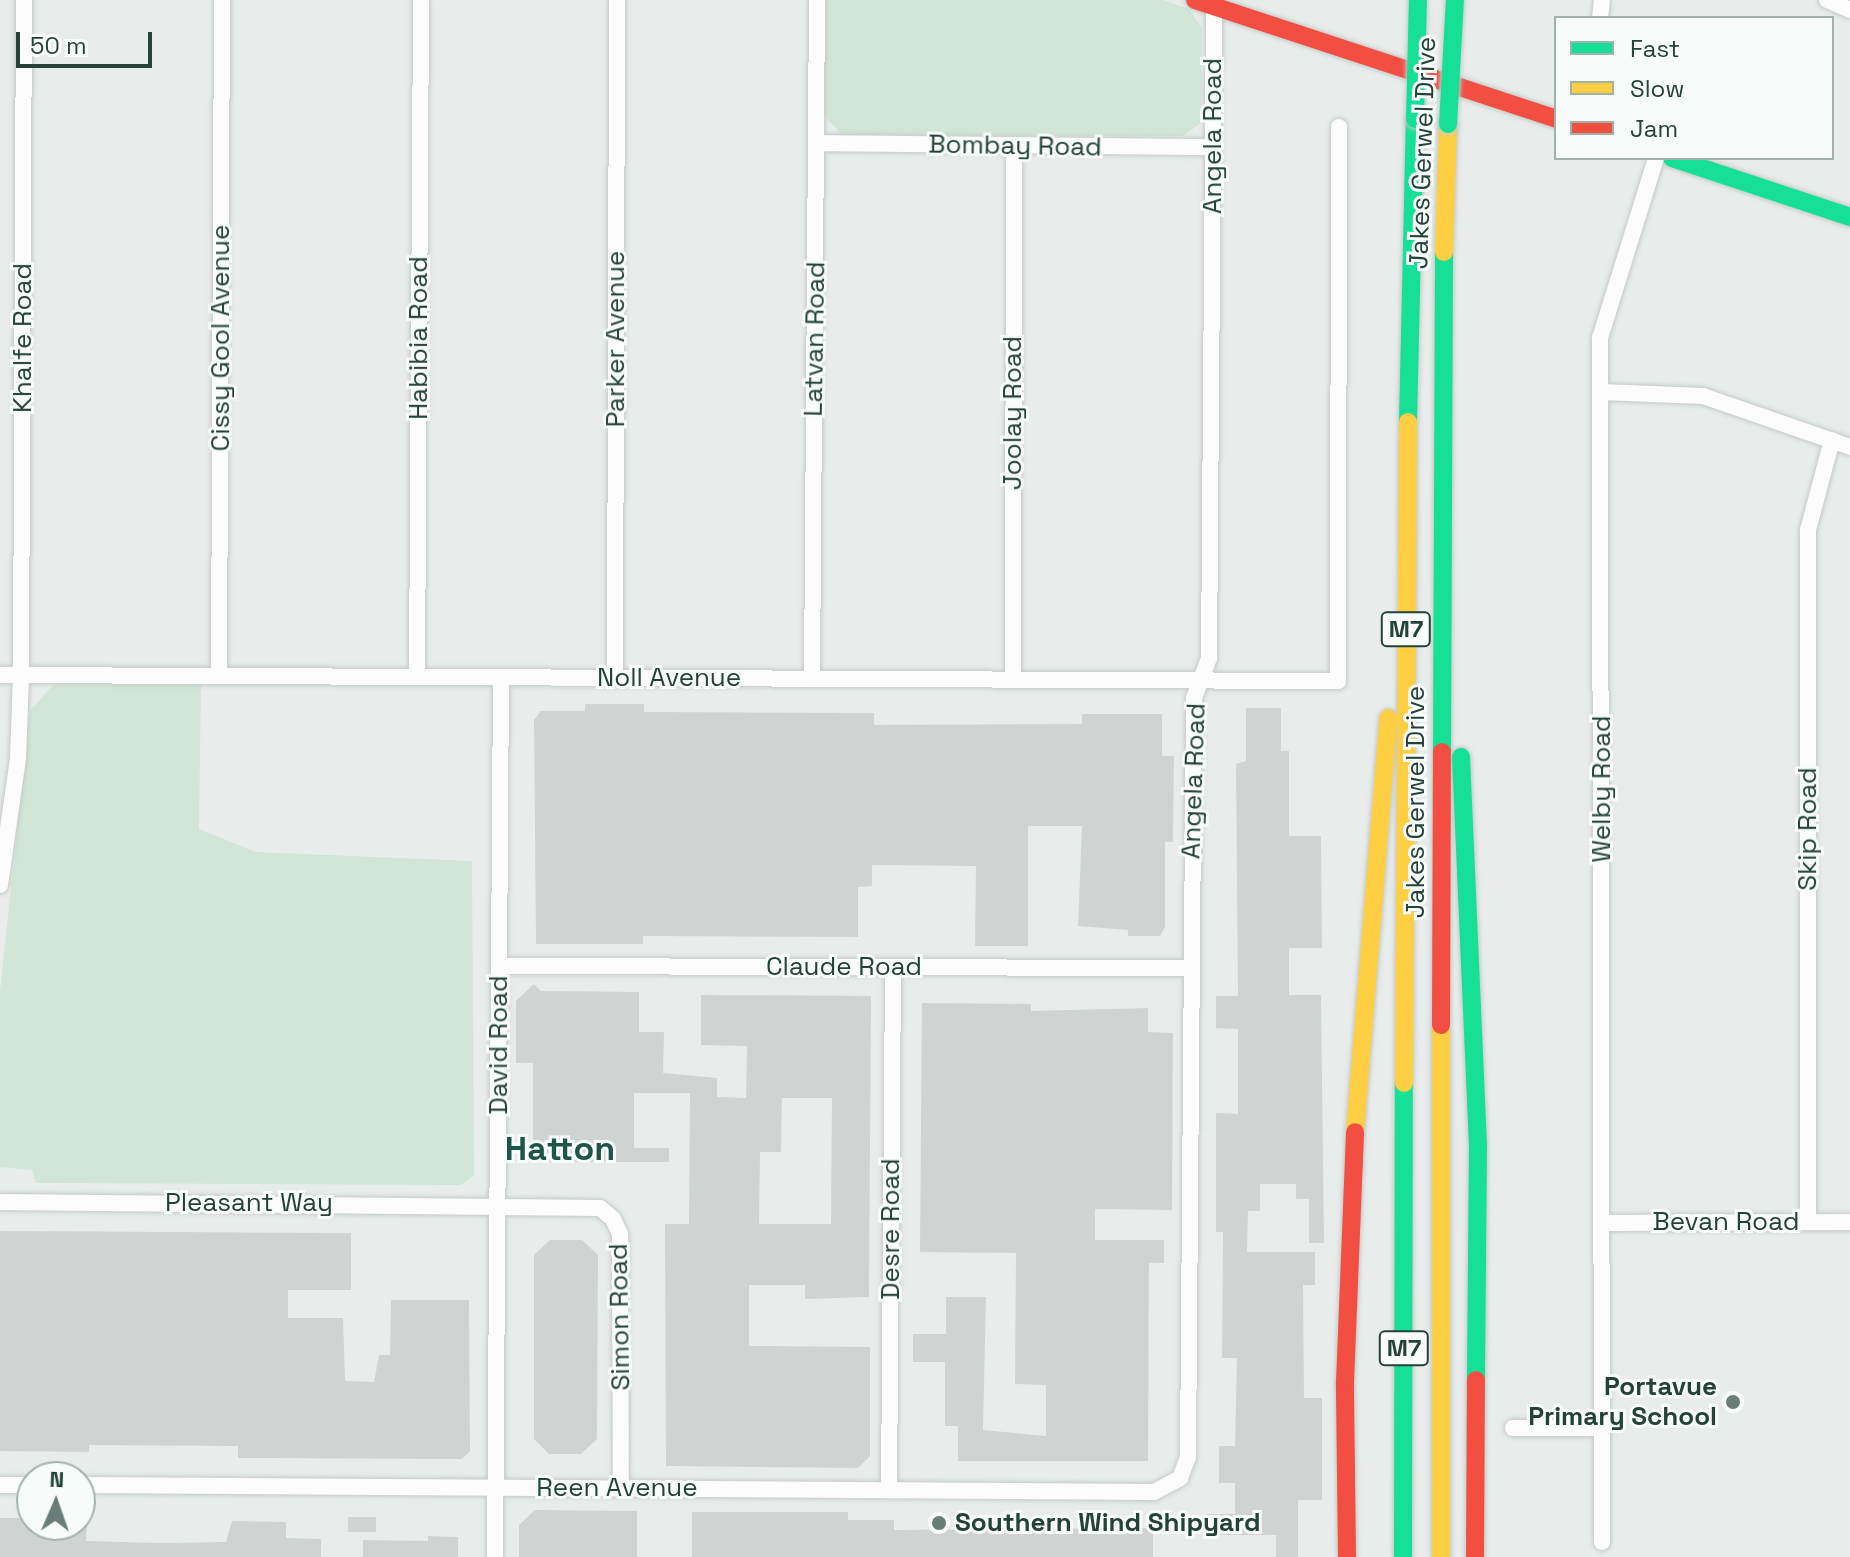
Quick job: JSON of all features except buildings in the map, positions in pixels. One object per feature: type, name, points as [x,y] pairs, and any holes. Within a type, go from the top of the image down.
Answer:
[{"type":"main road","points":[[1195,0],[1554,118]]},
{"type":"main road","name":"Jakes Gerwel Drive","points":[[1403,1557],[1405,546],[1418,0]]},
{"type":"main road","name":"Jakes Gerwel Drive","points":[[1441,1557],[1442,542],[1448,124],[1455,0]]},
{"type":"main road","points":[[1678,160],[1850,217]]},
{"type":"main road","points":[[1442,542],[1471,899],[1478,1145],[1475,1557]]},
{"type":"main road","points":[[1347,1557],[1345,1382],[1353,1160],[1370,896],[1405,546]]},
{"type":"street","name":"Khalfe Road","points":[[0,885],[18,758],[21,675],[24,0]]},
{"type":"street","name":"Cissy Gool Avenue","points":[[219,676],[222,0]]},
{"type":"street","name":"Habibia Road","points":[[417,677],[421,0]]},
{"type":"street","name":"Parker Avenue","points":[[615,678],[617,0]]},
{"type":"street","name":"Latvan Road","points":[[812,679],[817,0]]},
{"type":"street","points":[[1827,0],[1850,10]]},
{"type":"street","name":"Angela Road","points":[[1154,1492],[1175,1483],[1188,1457],[1189,968],[1194,698],[1209,658],[1214,6]]},
{"type":"street","name":"Noll Avenue","points":[[0,675],[1338,681],[1339,127]]},
{"type":"street","name":"Bombay Road","points":[[817,143],[1213,147]]},
{"type":"street","name":"Joolay Road","points":[[1013,680],[1014,146]]},
{"type":"street","name":"Welby Road","points":[[1602,1542],[1602,318],[1655,160]]},
{"type":"street","points":[[1601,392],[1703,396],[1850,447]]},
{"type":"street","name":"Skip Road","points":[[1808,1222],[1808,530],[1832,440]]},
{"type":"street","name":"David Road","points":[[495,1557],[501,677]]},
{"type":"street","name":"Claude Road","points":[[499,966],[1189,968]]},
{"type":"street","name":"Desre Road","points":[[889,1490],[893,967]]},
{"type":"street","name":"Pleasant Way","points":[[0,1202],[498,1204]]},
{"type":"street","name":"Simon Road","points":[[498,1204],[591,1205],[607,1212],[617,1226],[621,1488]]},
{"type":"street","name":"Bevan Road","points":[[1603,1223],[1850,1222]]},
{"type":"street","points":[[1513,1428],[1603,1428]]},
{"type":"street","name":"Reen Avenue","points":[[96,1485],[1154,1492]]},
{"type":"green space","points":[[825,0],[1163,0],[1189,9],[1202,28],[1201,123],[1183,136],[842,135],[824,115]]},
{"type":"green space","points":[[53,685],[201,685],[199,829],[256,852],[472,861],[474,1175],[461,1185],[36,1183],[32,1170],[0,1167],[0,991],[30,711]]},
{"type":"traffic: fast","points":[[1415,119],[1418,0]]},
{"type":"traffic: fast","points":[[1448,124],[1455,0]]},
{"type":"traffic: fast","points":[[1408,422],[1415,119]]},
{"type":"traffic: fast","points":[[1678,160],[1850,217]]},
{"type":"traffic: fast","points":[[1442,752],[1444,252]]},
{"type":"traffic: fast","points":[[1461,757],[1478,1145],[1476,1380]]},
{"type":"traffic: fast","points":[[1403,1557],[1404,1083]]},
{"type":"traffic: slow","points":[[1444,252],[1448,124]]},
{"type":"traffic: slow","points":[[1404,1083],[1408,422]]},
{"type":"traffic: slow","points":[[1355,1132],[1388,718]]},
{"type":"traffic: slow","points":[[1441,1025],[1441,1557]]},
{"type":"traffic: jam","points":[[1195,0],[1554,118]]},
{"type":"traffic: jam","points":[[1441,1025],[1442,752]]},
{"type":"traffic: jam","points":[[1347,1557],[1345,1382],[1355,1132]]},
{"type":"traffic: jam","points":[[1475,1557],[1476,1380]]},
{"type":"place","name":"Portavue Primary School","points":[[1733,1402]]},
{"type":"place","name":"Southern Wind Shipyard","points":[[939,1523]]},
{"type":"district","name":"Hatton","points":[[560,1149]]}]
